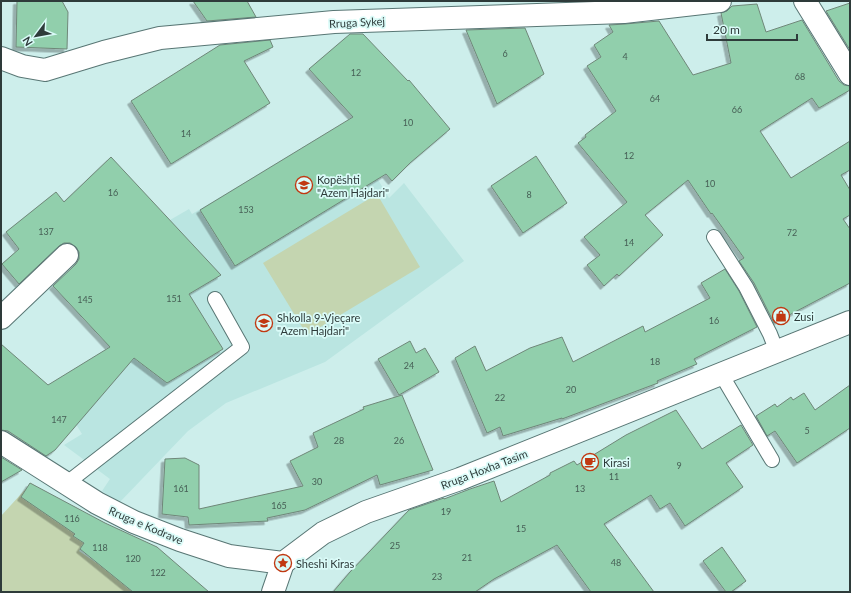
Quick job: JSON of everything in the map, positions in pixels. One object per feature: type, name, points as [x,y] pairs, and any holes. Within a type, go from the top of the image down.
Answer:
[{"type":"street","name":"Rruga Sykej","points":[[1,58],[22,66],[45,70],[104,52],[160,38],[334,22],[624,12],[720,1]]},
{"type":"street","points":[[805,1],[850,74]]},
{"type":"street","points":[[1,318],[67,255]]},
{"type":"street","name":"Rruga Hoxha Tasim","points":[[283,564],[323,533],[366,512],[460,479],[850,322]]},
{"type":"street","name":"Rruga e Kodrave","points":[[1,442],[97,503],[134,522],[180,540],[229,556],[283,564]]},
{"type":"street","points":[[273,592],[283,564]]},
{"type":"lane","points":[[714,237],[746,287],[770,334],[777,352]]},
{"type":"lane","points":[[67,483],[242,347],[215,299]]},
{"type":"lane","points":[[721,374],[772,460]]},
{"type":"shaded area","name":"Shkolla 9-Vjeçare \"Azem Hajdari\"","points":[[328,132],[347,164],[374,173],[389,198],[404,183],[464,261],[325,362],[226,403],[188,431],[119,503],[102,491],[110,479],[64,445],[82,434],[64,405],[168,312],[151,231],[189,209],[192,214]]},
{"type":"green space","points":[[377,194],[420,267],[307,335],[263,263]]},
{"type":"green space","points":[[31,483],[66,506],[75,534],[73,536],[84,543],[79,551],[104,568],[133,574],[124,585],[133,592],[1,592],[1,516]]},
{"type":"building","points":[[17,1],[62,1],[68,12],[67,49],[16,47]]},
{"type":"building","points":[[193,1],[247,1],[256,17],[207,21]]},
{"type":"building","points":[[850,3],[850,50],[826,11]]},
{"type":"building","points":[[757,4],[766,32],[802,20],[839,81],[844,85],[850,86],[850,90],[819,108],[812,98],[760,131],[791,178],[850,141],[850,170],[841,175],[850,190],[850,215],[843,219],[850,229],[850,283],[774,323],[754,283],[739,261],[744,258],[688,180],[645,215],[663,235],[619,276],[617,274],[604,286],[587,265],[600,255],[584,237],[627,202],[578,143],[586,137],[585,135],[616,111],[587,66],[601,57],[594,45],[613,32],[609,25],[659,21],[693,75],[731,63],[721,13],[727,11],[732,6]]},
{"type":"building","points":[[525,28],[544,74],[497,104],[466,30]]},
{"type":"building","points":[[350,34],[363,34],[408,81],[409,80],[450,129],[410,163],[392,181],[386,174],[235,266],[200,210],[353,117],[309,69]]},
{"type":"building","points":[[270,40],[273,47],[244,61],[270,103],[171,164],[131,101],[220,45]]},
{"type":"building","points":[[536,156],[567,203],[523,233],[491,186]]},
{"type":"building","points":[[111,157],[221,275],[189,294],[223,349],[167,383],[134,358],[55,450],[46,456],[8,431],[1,430],[1,344],[48,385],[110,347],[53,286],[76,264],[79,259],[79,252],[76,247],[70,243],[64,243],[59,246],[19,284],[2,264],[19,249],[6,232],[56,192],[64,202]]},
{"type":"building","points":[[725,269],[739,291],[757,327],[694,359],[697,364],[657,381],[658,383],[562,419],[503,436],[500,427],[487,433],[455,358],[475,346],[486,371],[530,348],[562,337],[573,362],[643,326],[645,332],[710,298],[701,283]]},
{"type":"building","points":[[410,341],[416,353],[425,348],[439,372],[399,395],[378,359]]},
{"type":"building","points":[[850,385],[850,428],[797,463],[775,431],[767,436],[756,416],[775,404],[777,407],[791,397],[793,400],[804,393],[815,410]]},
{"type":"building","points":[[402,395],[433,470],[380,485],[377,475],[305,510],[267,518],[268,521],[189,525],[188,517],[162,514],[165,459],[185,458],[199,465],[199,509],[303,486],[290,461],[318,447],[313,433],[364,409],[363,407]]},
{"type":"building","points":[[676,410],[702,449],[741,425],[753,445],[726,463],[743,487],[685,526],[670,503],[660,509],[651,495],[604,524],[654,592],[591,592],[557,545],[494,579],[475,592],[333,592],[409,510],[494,481],[501,502],[550,475],[550,473],[574,461],[577,465],[626,435]]},
{"type":"building","points":[[1,457],[22,470],[1,482]]},
{"type":"building","points":[[30,483],[105,523],[157,547],[209,592],[133,592],[80,549],[84,543],[73,536],[75,534],[21,497]]},
{"type":"building","points":[[722,547],[746,581],[731,592],[726,592],[703,561]]},
{"type":"place","name":"Kopështi \"Azem Hajdari\"","points":[[304,185]]},
{"type":"place","name":"Zusi","points":[[781,316]]},
{"type":"place","name":"Shkolla 9-Vjeçare \"Azem Hajdari\"","points":[[264,323]]},
{"type":"place","name":"Kirasi","points":[[590,462]]},
{"type":"place","name":"Sheshi Kiras","points":[[283,563]]}]
